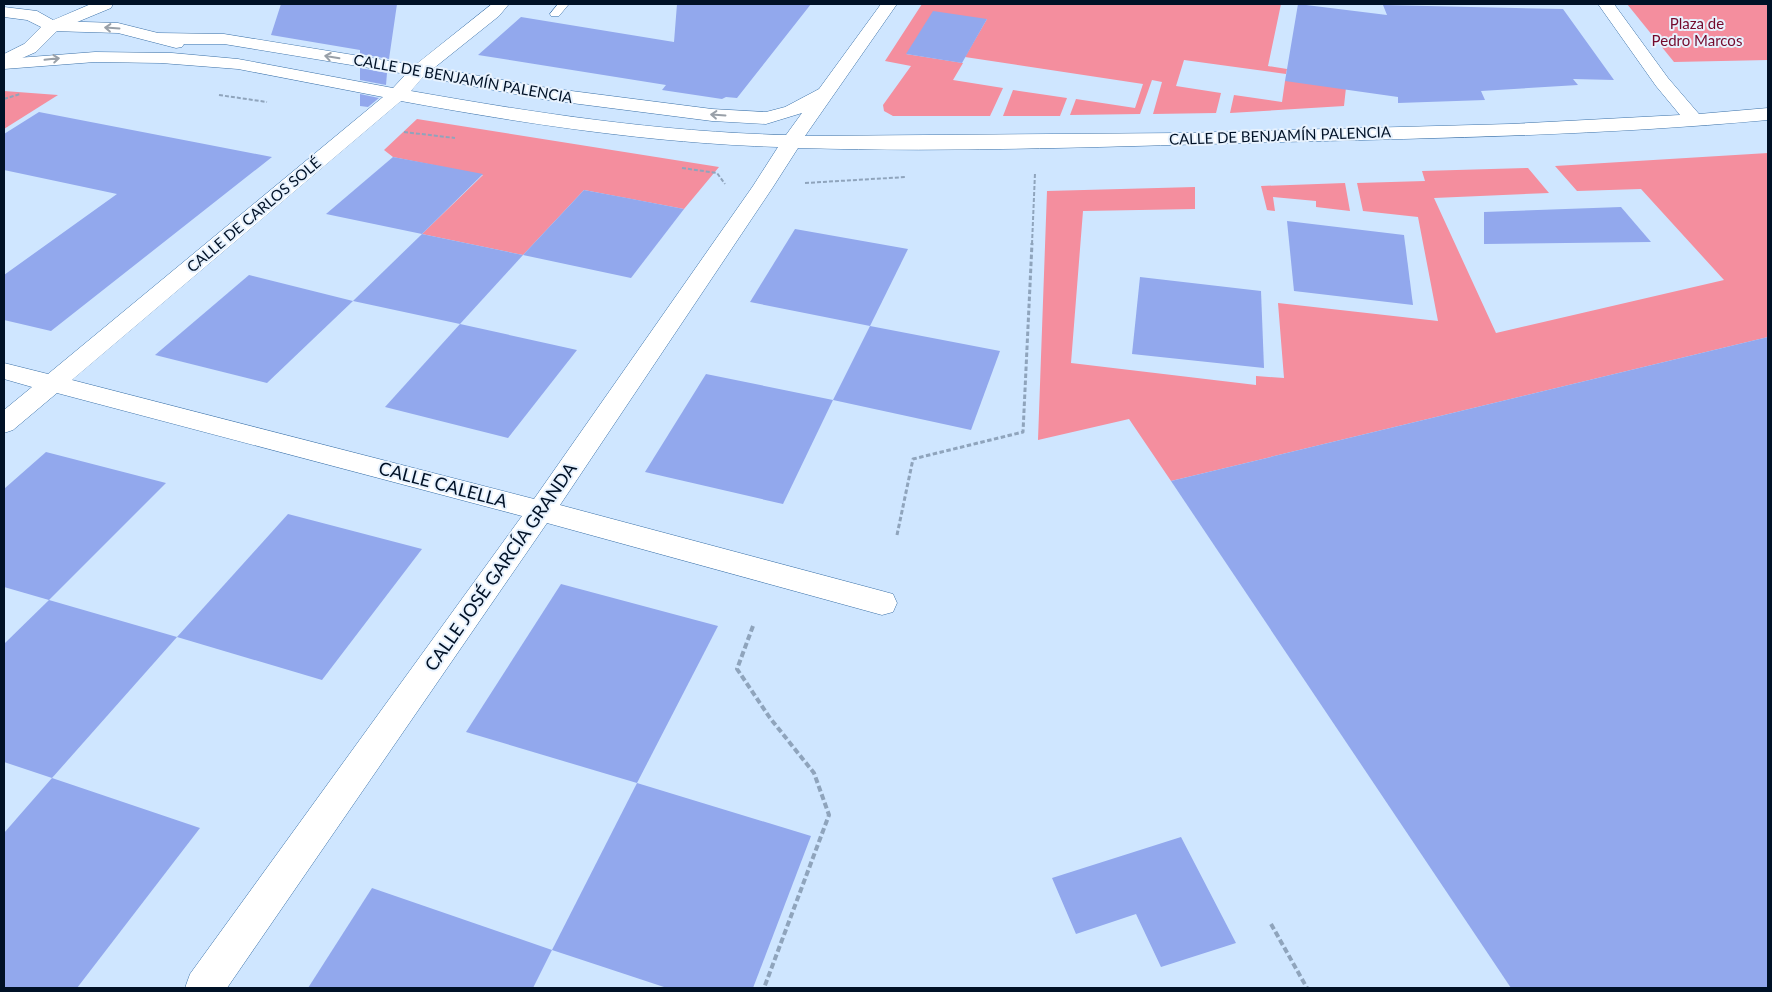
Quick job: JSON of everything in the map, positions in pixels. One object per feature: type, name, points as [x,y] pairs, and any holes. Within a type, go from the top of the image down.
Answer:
[{"type":"street","points":[[4,12],[35,4]]},
{"type":"street","points":[[4,62],[30,48],[52,26],[105,4]]},
{"type":"street","name":"CALLE DE CARLOS SOLÉ","points":[[4,424],[397,95],[419,71],[501,4]]},
{"type":"street","name":"CALLE JOSÉ GARCÍA GRANDA","points":[[204,988],[541,510],[763,187],[792,141],[889,4]]},
{"type":"street","points":[[1606,4],[1662,82],[1695,121]]},
{"type":"street","points":[[4,12],[31,15],[52,26]]},
{"type":"street","name":"CALLE DE BENJAMÍN PALENCIA","points":[[52,26],[118,28],[206,50],[238,64]]},
{"type":"street","name":"CALLE DE BENJAMÍN PALENCIA","points":[[160,38],[224,39],[548,94],[712,115],[766,118],[792,111],[826,92]]},
{"type":"street","name":"CALLE DE BENJAMÍN PALENCIA","points":[[4,62],[72,57],[150,57],[212,64],[238,64],[397,95],[605,127],[703,138],[792,141],[907,143],[1157,140],[1624,125],[1768,114]]},
{"type":"street","name":"CALLE DE BENJAMÍN PALENCIA","points":[[766,118],[784,126],[792,141]]},
{"type":"street","name":"CALLE CALELLA","points":[[4,371],[541,510],[882,603]]},
{"type":"lane","points":[[555,14],[564,4]]},
{"type":"path","points":[[897,535],[913,459],[1023,432],[1035,172]]},
{"type":"path","points":[[753,626],[736,669],[770,718],[814,773],[829,815],[764,988]]},
{"type":"path","points":[[1271,924],[1307,988]]},
{"type":"green space","points":[[922,4],[1281,4],[1268,66],[1287,69],[1286,74],[1184,60],[1176,86],[1221,93],[1216,113],[1153,114],[1162,82],[1152,80],[1140,114],[1070,115],[1076,99],[1135,108],[1143,84],[965,57],[987,19],[906,54],[963,63],[953,80],[1003,88],[990,116],[893,116],[884,111],[883,105],[911,66],[885,61]]},
{"type":"green space","name":"Plaza de Pedro Marcos","points":[[1627,4],[1768,4],[1768,60],[1674,62]]},
{"type":"green space","points":[[1348,69],[1344,106],[1230,113],[1234,95],[1282,102],[1285,81]]},
{"type":"green space","points":[[1013,90],[1067,98],[1060,116],[1003,116]]},
{"type":"green space","points":[[4,91],[58,95],[4,129]]},
{"type":"green space","points":[[417,119],[719,167],[684,209],[584,190],[523,255],[422,234],[483,175],[393,157],[384,150]]},
{"type":"green space","points":[[1768,153],[1768,337],[1171,481],[1129,419],[1038,440],[1047,191],[1195,187],[1195,209],[1083,211],[1071,363],[1256,385],[1256,376],[1284,378],[1278,303],[1438,321],[1418,217],[1363,211],[1357,183],[1425,181],[1422,171],[1528,168],[1549,193],[1434,198],[1496,333],[1724,280],[1641,189],[1577,191],[1555,166]]},
{"type":"green space","points":[[1345,183],[1350,211],[1316,207],[1316,201],[1273,197],[1275,211],[1267,210],[1261,186]]},
{"type":"building","points":[[281,4],[397,4],[389,59],[360,54],[360,50],[271,35]]},
{"type":"building","points":[[677,4],[811,4],[737,98],[726,97],[722,99],[662,90],[666,85],[478,55],[521,17],[674,42]]},
{"type":"building","points":[[1298,4],[1387,15],[1383,5],[1563,9],[1614,80],[1573,79],[1578,85],[1481,91],[1485,100],[1398,103],[1398,97],[1285,81]]},
{"type":"building","points":[[933,11],[987,19],[962,63],[906,54]]},
{"type":"building","points":[[360,68],[387,73],[386,85],[360,80]]},
{"type":"building","points":[[360,94],[379,98],[368,107],[360,106]]},
{"type":"building","points":[[39,112],[272,157],[51,331],[4,320],[4,275],[117,194],[4,170],[4,134]]},
{"type":"building","points":[[393,157],[483,174],[422,234],[326,214]]},
{"type":"building","points":[[584,190],[684,209],[631,278],[523,255]]},
{"type":"building","points":[[1621,207],[1651,242],[1484,244],[1484,212]]},
{"type":"building","points":[[1287,221],[1404,235],[1413,305],[1294,291]]},
{"type":"building","points":[[795,229],[908,249],[870,326],[750,302]]},
{"type":"building","points":[[422,234],[523,255],[460,324],[353,301]]},
{"type":"building","points":[[249,275],[353,301],[267,383],[155,355]]},
{"type":"building","points":[[1140,277],[1261,291],[1264,368],[1132,354]]},
{"type":"building","points":[[460,324],[577,350],[508,438],[385,407]]},
{"type":"building","points":[[870,326],[1000,351],[971,430],[833,400]]},
{"type":"building","points":[[1768,337],[1768,988],[1511,988],[1171,481]]},
{"type":"building","points":[[706,374],[833,400],[783,504],[645,472]]},
{"type":"building","points":[[46,452],[166,483],[49,600],[4,587],[4,489]]},
{"type":"building","points":[[288,514],[422,549],[322,680],[177,637]]},
{"type":"building","points":[[561,584],[718,626],[637,783],[466,732]]},
{"type":"building","points":[[49,600],[177,637],[52,778],[4,762],[4,644]]},
{"type":"building","points":[[52,778],[200,828],[77,988],[4,988],[4,833]]},
{"type":"building","points":[[637,783],[811,836],[753,988],[667,988],[552,950]]},
{"type":"building","points":[[1181,837],[1236,943],[1161,967],[1136,914],[1076,934],[1052,878]]},
{"type":"building","points":[[372,888],[552,950],[533,988],[308,988]]}]
